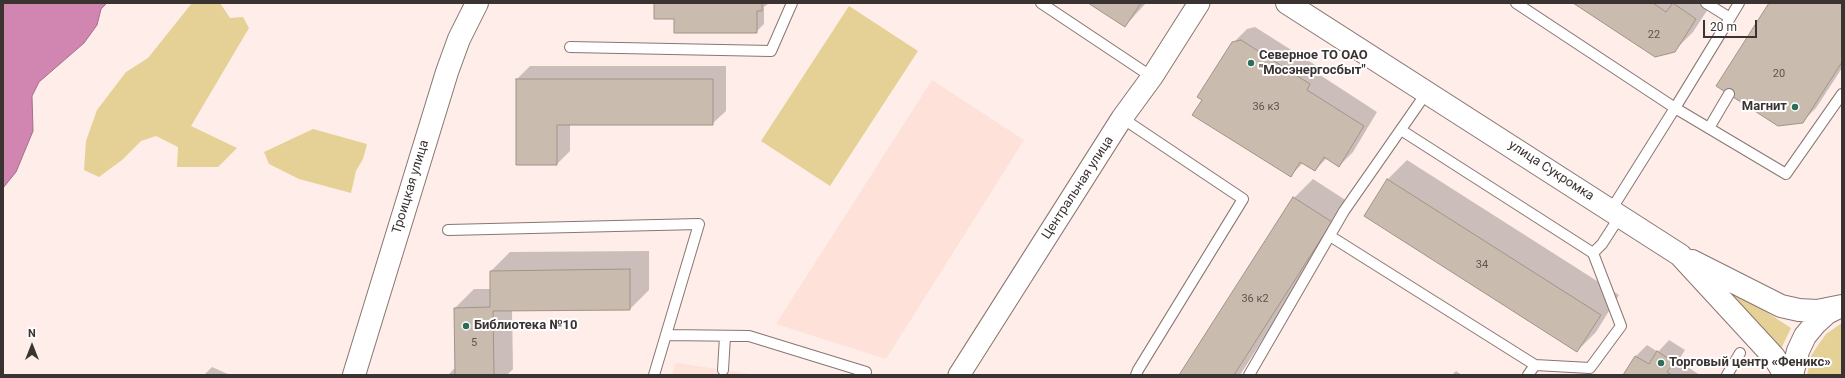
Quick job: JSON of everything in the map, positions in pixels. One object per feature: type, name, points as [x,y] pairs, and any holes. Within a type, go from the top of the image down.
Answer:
[{"type":"street","name":"Троицкая улица","points":[[354,375],[447,72],[459,38],[477,3]]},
{"type":"street","name":"Центральная улица","points":[[959,375],[1122,118],[1152,77],[1199,3]]},
{"type":"street","name":"улица Сукромка","points":[[1287,3],[1680,255],[1774,357],[1785,375]]},
{"type":"street","points":[[1680,255],[1781,306],[1799,310],[1817,311],[1842,306]]},
{"type":"street","points":[[1792,375],[1798,351],[1805,336],[1815,324],[1827,314],[1842,306]]},
{"type":"lane","points":[[570,47],[771,51],[792,3]]},
{"type":"lane","points":[[1041,3],[1152,77]]},
{"type":"lane","points":[[1516,3],[1676,108],[1786,174],[1842,94]]},
{"type":"lane","points":[[1706,3],[1730,18]]},
{"type":"lane","points":[[1593,253],[1602,244],[1615,213],[1739,3]]},
{"type":"lane","points":[[1249,375],[1344,212],[1427,92]]},
{"type":"lane","points":[[1708,128],[1729,94]]},
{"type":"lane","points":[[1122,118],[1243,199],[1136,375]]},
{"type":"lane","points":[[1330,236],[1535,364],[1590,368],[1621,326],[1593,253],[1401,130]]},
{"type":"lane","points":[[448,230],[699,224],[654,375]]},
{"type":"lane","points":[[666,335],[749,336],[866,372]]},
{"type":"lane","points":[[723,370],[724,336]]},
{"type":"lane","points":[[1727,375],[1740,353]]},
{"type":"lane","points":[[1528,375],[1535,364]]},
{"type":"shaded area","points":[[3,3],[107,3],[101,9],[97,25],[84,43],[39,82],[32,96],[33,131],[16,172],[3,188]]},
{"type":"shaded area","points":[[192,3],[220,3],[230,18],[243,17],[249,28],[191,126],[237,148],[218,167],[177,167],[178,147],[156,136],[141,141],[122,160],[99,177],[84,170],[86,141],[97,110],[126,72],[148,58]]},
{"type":"shaded area","points":[[849,6],[918,51],[830,186],[761,141]]},
{"type":"shaded area","points":[[932,80],[1024,140],[886,359],[776,324]]},
{"type":"shaded area","points":[[313,129],[367,144],[363,159],[356,171],[351,193],[299,179],[269,164],[264,152]]},
{"type":"shaded area","points":[[1717,280],[1791,328],[1781,349]]},
{"type":"shaded area","points":[[1842,323],[1842,375],[1807,375],[1811,356],[1818,345],[1826,334]]},
{"type":"shaded area","points":[[676,363],[758,375],[672,375]]},
{"type":"building","points":[[654,3],[762,3],[762,11],[757,11],[757,33],[674,33],[674,19],[654,19]]},
{"type":"building","points":[[1088,3],[1141,3],[1125,27]]},
{"type":"building","points":[[1573,3],[1653,3],[1666,12],[1673,3],[1696,19],[1675,52],[1655,57]]},
{"type":"building","points":[[1769,3],[1842,3],[1842,62],[1803,123],[1778,126],[1716,86]]},
{"type":"building","points":[[1241,40],[1310,84],[1307,90],[1364,126],[1339,167],[1324,157],[1315,171],[1300,162],[1291,177],[1192,115],[1202,100],[1197,97],[1232,42]]},
{"type":"building","points":[[516,79],[713,79],[713,125],[557,125],[557,165],[516,165]]},
{"type":"building","points":[[1387,179],[1601,315],[1577,352],[1364,216]]},
{"type":"building","points":[[1293,197],[1332,222],[1234,375],[1179,375]]},
{"type":"building","points":[[630,269],[630,310],[493,311],[494,375],[455,375],[454,308],[490,307],[490,271]]},
{"type":"building","name":"Торговый центр «Феникс»","points":[[1657,351],[1674,362],[1667,372],[1672,375],[1623,375],[1635,356],[1649,364]]},
{"type":"place","name":"Северное ТО ОАО \"Мосэнергосбыт\"","points":[[1251,63]]},
{"type":"place","name":"Магнит","points":[[1795,107]]},
{"type":"place","name":"Библиотека №10","points":[[466,326]]},
{"type":"place","name":"Торговый центр «Феникс»","points":[[1661,363]]}]
